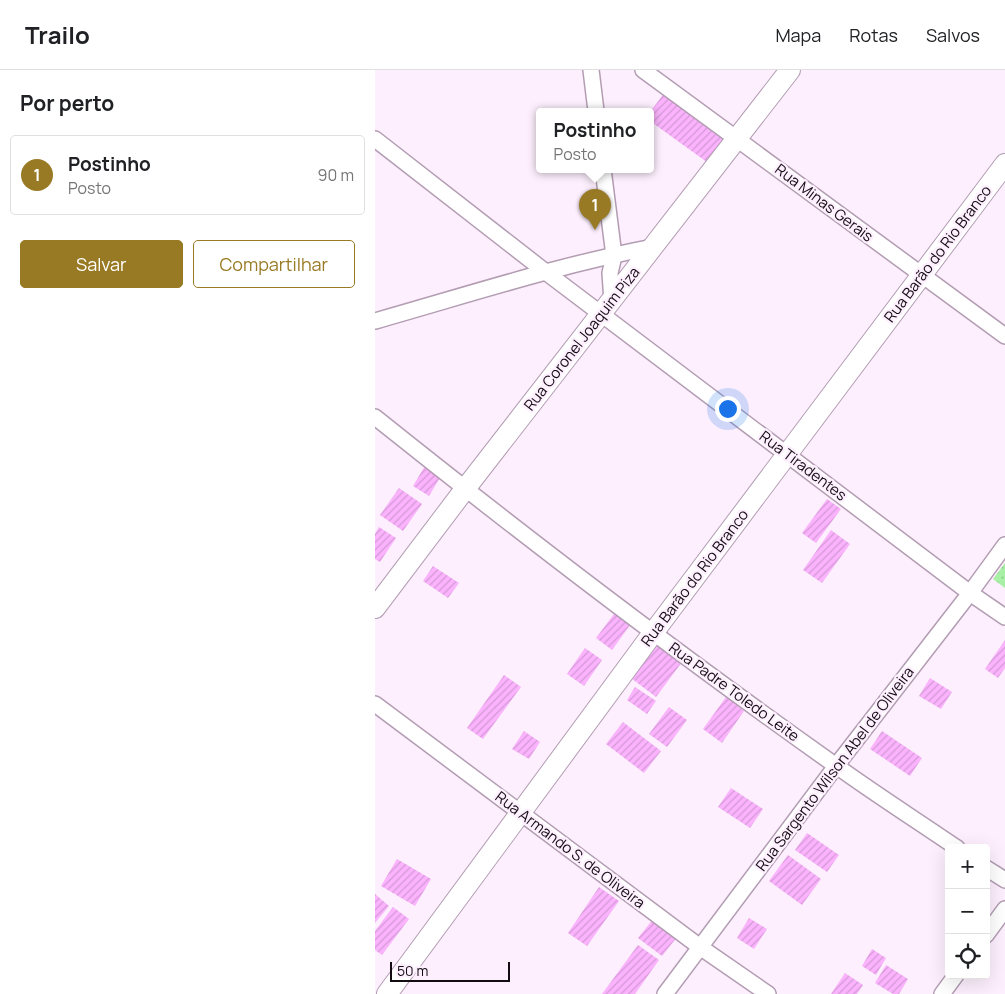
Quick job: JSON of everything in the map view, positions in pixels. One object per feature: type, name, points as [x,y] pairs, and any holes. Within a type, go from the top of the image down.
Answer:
[{"type":"main road","name":"Rua Coronel Joaquim Piza","points":[[375,608],[790,70]]},
{"type":"main road","name":"Rua Barão do Rio Branco","points":[[387,994],[653,633],[1005,164]]},
{"type":"street","points":[[591,70],[596,108]]},
{"type":"street","name":"Rua Minas Gerais","points":[[643,70],[1005,336]]},
{"type":"street","name":"Rua Tiradentes","points":[[375,139],[547,273],[607,307],[788,455],[970,593],[1005,617]]},
{"type":"street","points":[[604,173],[614,256],[610,274],[607,307]]},
{"type":"street","points":[[375,321],[547,273],[653,247]]},
{"type":"street","name":"Rua Padre Toledo Leite","points":[[375,417],[465,489],[653,633],[836,766],[951,844]]},
{"type":"street","name":"Rua Sargento Wilson Abel de Oliveira","points":[[665,994],[1005,545]]},
{"type":"street","name":"Rua Armando S. de Oliveira","points":[[375,704],[700,947],[768,994]]},
{"type":"street","points":[[990,871],[1005,880]]},
{"type":"street","points":[[987,934],[1005,909]]},
{"type":"street","points":[[942,994],[953,979]]},
{"type":"street","points":[[375,990],[381,994]]},
{"type":"green space","points":[[1005,563],[1005,588],[993,579]]},
{"type":"building","points":[[665,92],[732,141],[711,165],[654,124],[653,108]]},
{"type":"building","points":[[425,466],[441,476],[429,496],[413,486]]},
{"type":"building","points":[[399,488],[422,504],[403,531],[380,515]]},
{"type":"building","points":[[827,499],[841,509],[816,543],[802,533]]},
{"type":"building","points":[[379,527],[396,538],[380,562],[375,559],[375,534]]},
{"type":"building","points":[[831,530],[850,544],[822,583],[803,570]]},
{"type":"building","points":[[433,566],[459,583],[448,598],[423,581]]},
{"type":"building","points":[[617,610],[633,621],[612,650],[596,638]]},
{"type":"building","points":[[660,639],[685,658],[656,697],[631,678]]},
{"type":"building","points":[[1005,640],[1005,668],[998,678],[985,669]]},
{"type":"building","points":[[585,648],[602,660],[584,686],[567,674]]},
{"type":"building","points":[[504,675],[521,687],[483,739],[467,728]]},
{"type":"building","points":[[930,678],[952,692],[941,709],[919,696]]},
{"type":"building","points":[[635,687],[656,701],[647,714],[627,700]]},
{"type":"building","points":[[726,697],[744,711],[722,743],[703,729]]},
{"type":"building","points":[[669,707],[687,720],[667,747],[649,734]]},
{"type":"building","points":[[623,722],[661,751],[644,773],[606,744]]},
{"type":"building","points":[[524,731],[540,742],[529,759],[512,749]]},
{"type":"building","points":[[882,731],[922,758],[910,776],[870,749]]},
{"type":"building","points":[[731,788],[763,809],[750,828],[718,807]]},
{"type":"building","points":[[807,833],[839,855],[827,872],[795,850]]},
{"type":"building","points":[[788,855],[821,879],[802,905],[769,881]]},
{"type":"building","points":[[397,859],[431,879],[415,906],[381,886]]},
{"type":"building","points":[[599,887],[619,901],[587,946],[568,933]]},
{"type":"building","points":[[375,894],[389,906],[375,923]]},
{"type":"building","points":[[393,907],[409,919],[382,955],[375,950],[375,931]]},
{"type":"building","points":[[654,918],[678,936],[662,956],[638,938]]},
{"type":"building","points":[[749,918],[767,929],[754,949],[737,938]]},
{"type":"building","points":[[638,945],[659,960],[635,994],[602,994]]},
{"type":"building","points":[[872,949],[886,958],[876,975],[862,966]]},
{"type":"building","points":[[886,965],[908,979],[899,994],[893,994],[875,983]]},
{"type":"building","points":[[845,973],[863,985],[857,994],[831,994]]},
{"type":"place","name":"Postinho","points":[[595,230]]}]
